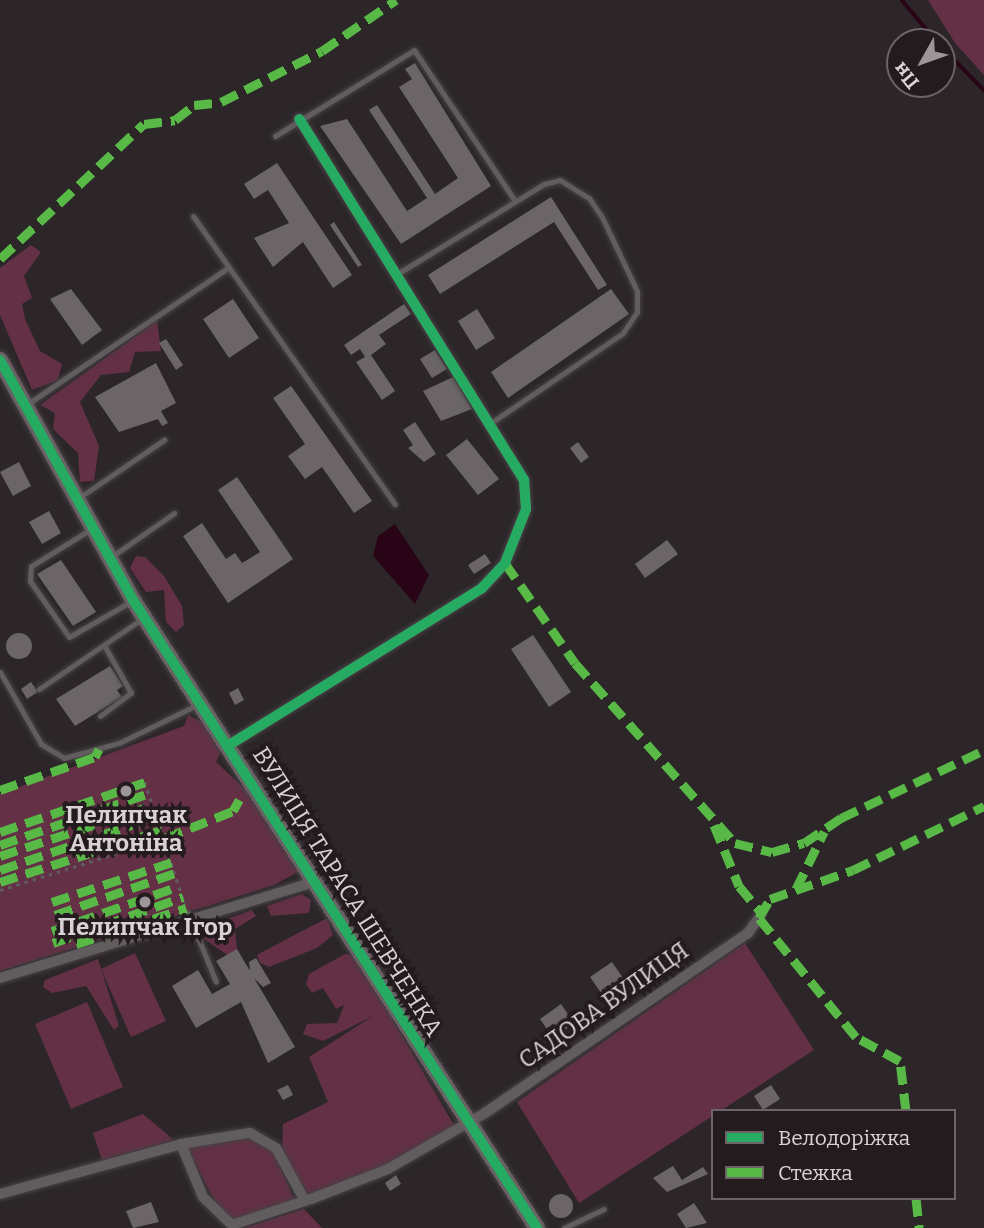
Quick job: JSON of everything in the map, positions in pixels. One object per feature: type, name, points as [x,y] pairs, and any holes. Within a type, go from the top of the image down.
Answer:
[{"type":"street","points":[[229,745],[458,606],[505,563],[526,509],[524,480],[299,119]]},
{"type":"street","name":"ВУЛИЦЯ ТАРАСА ШЕВЧЕНКА","points":[[0,360],[23,407],[80,497],[91,529],[132,600],[199,698],[537,1228]]},
{"type":"street","points":[[0,978],[189,918],[305,885],[311,874]]},
{"type":"street","name":"САДОВА ВУЛИЦЯ","points":[[181,1144],[202,1197],[232,1225],[305,1201],[388,1168],[465,1119],[534,1080],[748,933],[759,918]]},
{"type":"street","points":[[0,1194],[181,1144],[230,1134],[265,1138],[305,1201]]},
{"type":"lane","points":[[275,136],[414,50],[515,201]]},
{"type":"lane","points":[[396,275],[515,201],[560,180],[589,198],[637,291],[637,312],[623,332],[489,424]]},
{"type":"lane","points":[[193,216],[226,269],[395,504]]},
{"type":"lane","points":[[23,407],[226,269]]},
{"type":"lane","points":[[80,497],[164,440]]},
{"type":"lane","points":[[108,559],[174,513]]},
{"type":"lane","points":[[91,529],[31,566],[30,581],[69,636],[132,600]]},
{"type":"lane","points":[[39,689],[143,617]]},
{"type":"lane","points":[[100,716],[131,693],[104,645]]},
{"type":"lane","points":[[0,672],[41,744],[64,758],[166,724],[196,709],[199,698]]},
{"type":"lane","points":[[189,918],[216,982]]},
{"type":"lane","points":[[564,1228],[604,1209]]},
{"type":"path","points":[[145,782],[189,918]]},
{"type":"path","points":[[0,890],[164,838]]},
{"type":"shaded area","points":[[928,0],[984,0],[984,75],[956,44],[956,28],[946,28]]},
{"type":"shaded area","points":[[31,245],[41,252],[24,276],[32,298],[22,304],[25,319],[40,351],[62,364],[58,380],[32,390],[0,315],[0,268]]},
{"type":"shaded area","points":[[157,321],[161,351],[135,352],[129,372],[101,375],[80,402],[99,446],[94,481],[80,482],[78,453],[53,429],[55,413],[40,405]]},
{"type":"shaded area","points":[[395,524],[429,575],[415,604],[373,556],[378,536]]},
{"type":"shaded area","points":[[136,556],[145,557],[164,576],[182,606],[184,625],[176,632],[166,622],[164,590],[146,592],[130,568]]},
{"type":"shaded area","points":[[188,715],[208,725],[222,749],[216,762],[245,789],[298,872],[274,885],[0,971],[0,794],[184,726]]},
{"type":"shaded area","points":[[302,894],[311,900],[309,913],[271,916],[267,906]]},
{"type":"shaded area","points":[[252,910],[256,916],[235,929],[237,949],[229,956],[204,939],[213,924]]},
{"type":"shaded area","points":[[327,918],[333,935],[317,948],[269,967],[260,963],[257,955]]},
{"type":"shaded area","points":[[745,943],[814,1050],[723,1109],[711,1109],[711,1117],[579,1203],[517,1102]]},
{"type":"shaded area","points":[[135,953],[166,1021],[131,1037],[101,969]]},
{"type":"shaded area","points":[[345,954],[355,955],[455,1127],[388,1165],[307,1196],[282,1150],[283,1124],[328,1102],[309,1057],[373,1016],[323,1041],[303,1034],[307,1024],[337,1023],[344,1005],[336,1009],[323,988],[312,993],[306,984],[309,974]]},
{"type":"shaded area","points":[[98,959],[119,1026],[114,1030],[86,986],[52,993],[43,987],[45,980]]},
{"type":"shaded area","points":[[87,1002],[123,1087],[71,1109],[35,1024]]},
{"type":"shaded area","points":[[143,1114],[174,1140],[102,1160],[93,1133]]},
{"type":"shaded area","points":[[254,1138],[272,1150],[295,1201],[226,1223],[187,1148]]},
{"type":"shaded area","points":[[304,1209],[322,1228],[245,1228]]},
{"type":"building","points":[[415,63],[491,186],[401,244],[320,126],[347,119],[407,211],[427,198],[369,110],[377,105],[435,194],[458,178],[399,87],[412,79],[405,69]]},
{"type":"building","points":[[277,163],[352,275],[333,288],[303,242],[273,267],[254,238],[289,223],[268,190],[254,199],[244,184]]},
{"type":"building","points":[[551,197],[607,285],[598,290],[554,222],[440,294],[428,275]]},
{"type":"building","points":[[334,222],[362,265],[358,267],[330,225]]},
{"type":"building","points":[[71,289],[102,330],[82,345],[50,299]]},
{"type":"building","points":[[611,289],[629,314],[508,398],[491,372]]},
{"type":"building","points":[[233,299],[259,338],[229,358],[203,319]]},
{"type":"building","points":[[404,304],[411,314],[379,335],[386,344],[371,355],[395,391],[382,400],[356,362],[365,357],[360,349],[351,355],[344,345]]},
{"type":"building","points":[[477,309],[495,338],[476,350],[458,321]]},
{"type":"building","points":[[166,339],[183,365],[176,370],[159,343]]},
{"type":"building","points":[[435,350],[447,369],[432,378],[420,359]]},
{"type":"building","points":[[156,363],[176,403],[161,411],[168,423],[162,426],[158,419],[119,432],[95,397]]},
{"type":"building","points":[[453,377],[472,409],[441,421],[423,391]]},
{"type":"building","points":[[291,386],[372,501],[354,513],[322,467],[305,479],[288,456],[305,444],[273,398]]},
{"type":"building","points":[[415,422],[436,454],[424,462],[408,448],[413,445],[403,430]]},
{"type":"building","points":[[467,439],[499,479],[478,495],[446,455]]},
{"type":"building","points":[[578,442],[589,457],[581,463],[570,448]]},
{"type":"building","points":[[19,462],[31,486],[13,496],[0,472]]},
{"type":"building","points":[[237,477],[293,559],[228,603],[183,536],[202,523],[226,559],[235,553],[242,563],[260,552],[218,490]]},
{"type":"building","points":[[49,511],[61,533],[42,544],[29,522]]},
{"type":"building","points":[[667,540],[678,554],[645,578],[635,564]]},
{"type":"building","points":[[485,554],[491,563],[474,574],[468,565]]},
{"type":"building","points":[[61,560],[96,612],[73,626],[37,574]]},
{"type":"building","points":[[19,633],[28,637],[32,646],[28,655],[19,659],[10,655],[6,646],[10,637]]},
{"type":"building","points":[[533,635],[571,692],[549,707],[511,649]]},
{"type":"building","points":[[110,666],[123,686],[117,690],[122,697],[75,726],[56,699]]},
{"type":"building","points":[[31,682],[38,692],[27,699],[21,689]]},
{"type":"building","points":[[238,688],[244,700],[235,705],[229,693]]},
{"type":"building","points":[[237,949],[250,971],[249,962],[256,958],[271,983],[263,987],[254,978],[295,1047],[268,1063],[241,1002],[196,1028],[172,986],[198,970],[212,994],[230,984],[216,961]]},
{"type":"building","points":[[612,962],[623,978],[601,993],[590,977]]},
{"type":"building","points":[[561,1004],[574,1023],[553,1038],[540,1019]]},
{"type":"building","points":[[288,1085],[293,1095],[283,1100],[277,1090]]},
{"type":"building","points":[[771,1085],[780,1099],[762,1109],[754,1096]]},
{"type":"building","points":[[673,1166],[682,1180],[703,1167],[708,1174],[667,1192],[653,1178]]},
{"type":"building","points":[[396,1175],[401,1184],[390,1191],[385,1183]]},
{"type":"building","points":[[561,1194],[569,1198],[573,1206],[569,1214],[561,1218],[553,1214],[549,1206],[553,1198]]},
{"type":"building","points":[[151,1202],[159,1222],[133,1228],[126,1211]]},
{"type":"building","points":[[694,1203],[707,1223],[686,1228],[677,1214]]},
{"type":"waterway","points":[[902,0],[925,28]]},
{"type":"waterway","points":[[956,61],[984,90]]},
{"type":"marked path","points":[[0,259],[144,124],[175,120],[194,105],[221,102],[322,51],[396,0]]},
{"type":"marked path","points":[[505,563],[575,663],[735,843],[772,852],[804,843],[841,818],[984,750]]},
{"type":"marked path","points":[[0,790],[95,757],[99,749]]},
{"type":"marked path","points":[[0,832],[145,782]]},
{"type":"marked path","points":[[0,845],[149,793]]},
{"type":"marked path","points":[[165,838],[233,811],[239,800]]},
{"type":"marked path","points":[[0,856],[153,805]]},
{"type":"marked path","points":[[906,1109],[900,1061],[856,1037],[759,918],[770,899],[853,870],[984,806]]},
{"type":"marked path","points":[[0,870],[157,816]]},
{"type":"marked path","points":[[714,825],[739,886],[761,912]]},
{"type":"marked path","points":[[0,882],[162,830]]},
{"type":"marked path","points":[[796,889],[824,832]]},
{"type":"marked path","points":[[52,902],[172,862]]},
{"type":"marked path","points":[[55,915],[175,873]]},
{"type":"marked path","points":[[52,931],[179,886]]},
{"type":"marked path","points":[[53,943],[183,897]]},
{"type":"marked path","points":[[76,944],[186,908]]},
{"type":"marked path","points":[[916,1200],[919,1228]]},
{"type":"cycle path","points":[[229,745],[482,588],[505,563],[526,509],[524,480],[299,119]]},
{"type":"cycle path","points":[[0,360],[133,600],[537,1228]]},
{"type":"place","name":"Пелипчак Антоніна","points":[[126,791]]},
{"type":"place","name":"Пелипчак Ігор","points":[[145,902]]}]
